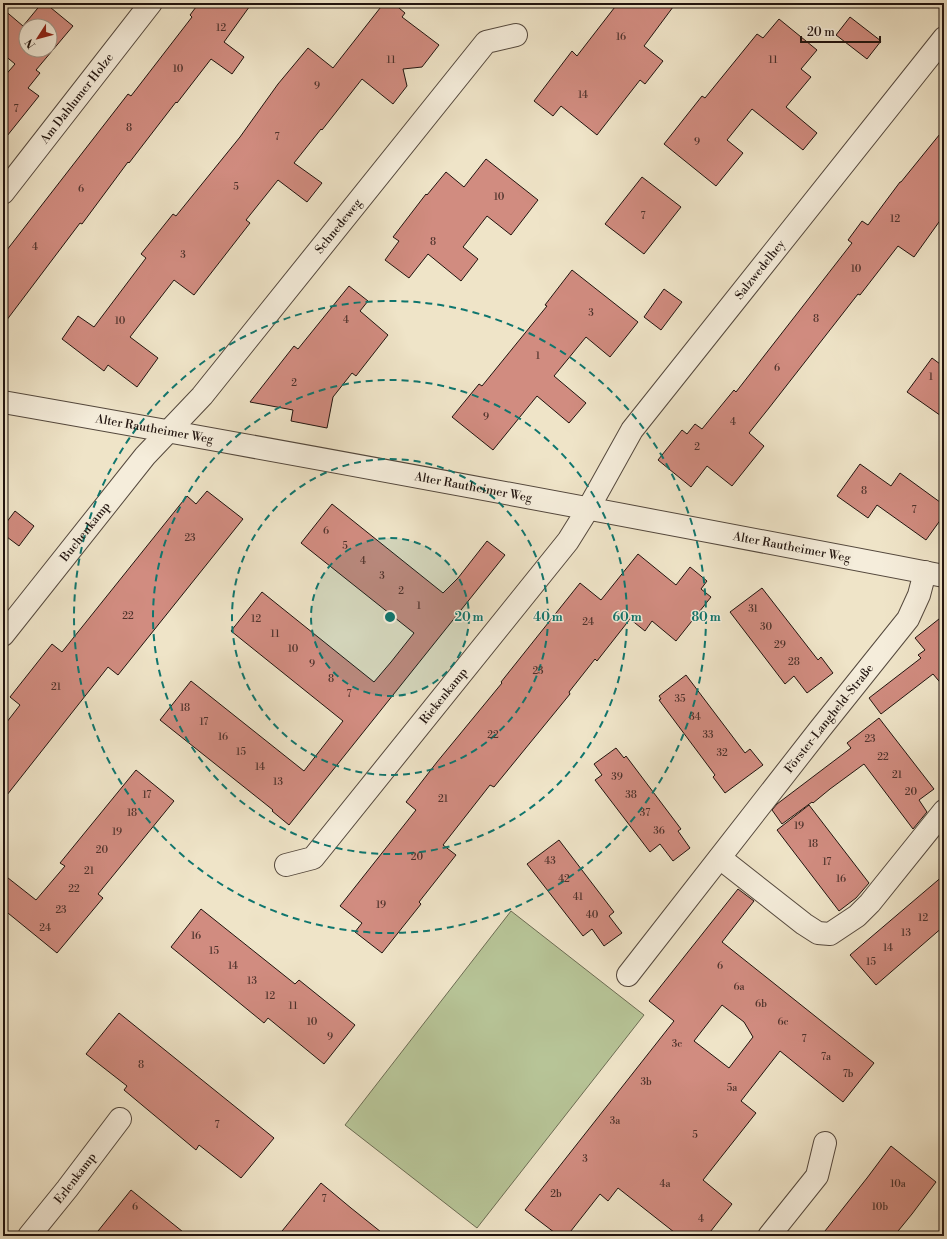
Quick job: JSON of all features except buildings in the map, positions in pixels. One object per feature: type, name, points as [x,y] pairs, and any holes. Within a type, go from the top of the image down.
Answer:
[{"type":"street","name":"Am Dahlumer Holze","points":[[3,193],[151,3]]},
{"type":"street","name":"Schnedeweg","points":[[170,431],[202,396],[486,42],[516,35]]},
{"type":"street","name":"Salzwedelhey","points":[[588,508],[632,430],[944,38]]},
{"type":"street","name":"Alter Rautheimer Weg","points":[[3,402],[170,431],[588,508],[935,574]]},
{"type":"street","name":"Buchenkamp","points":[[3,635],[145,456],[170,431]]},
{"type":"street","name":"Riekenkamp","points":[[286,865],[313,858],[568,542],[588,508]]},
{"type":"street","name":"Förster-Langheld-Straße","points":[[628,975],[815,735],[908,619],[918,595],[935,574]]},
{"type":"street","points":[[720,858],[804,924],[818,933],[830,934],[857,916],[870,903],[944,811]]},
{"type":"street","name":"Erlenkamp","points":[[29,1236],[120,1119]]},
{"type":"street","points":[[769,1236],[817,1176],[825,1143]]},
{"type":"green space","points":[[511,911],[644,1015],[477,1228],[345,1125]]}]
